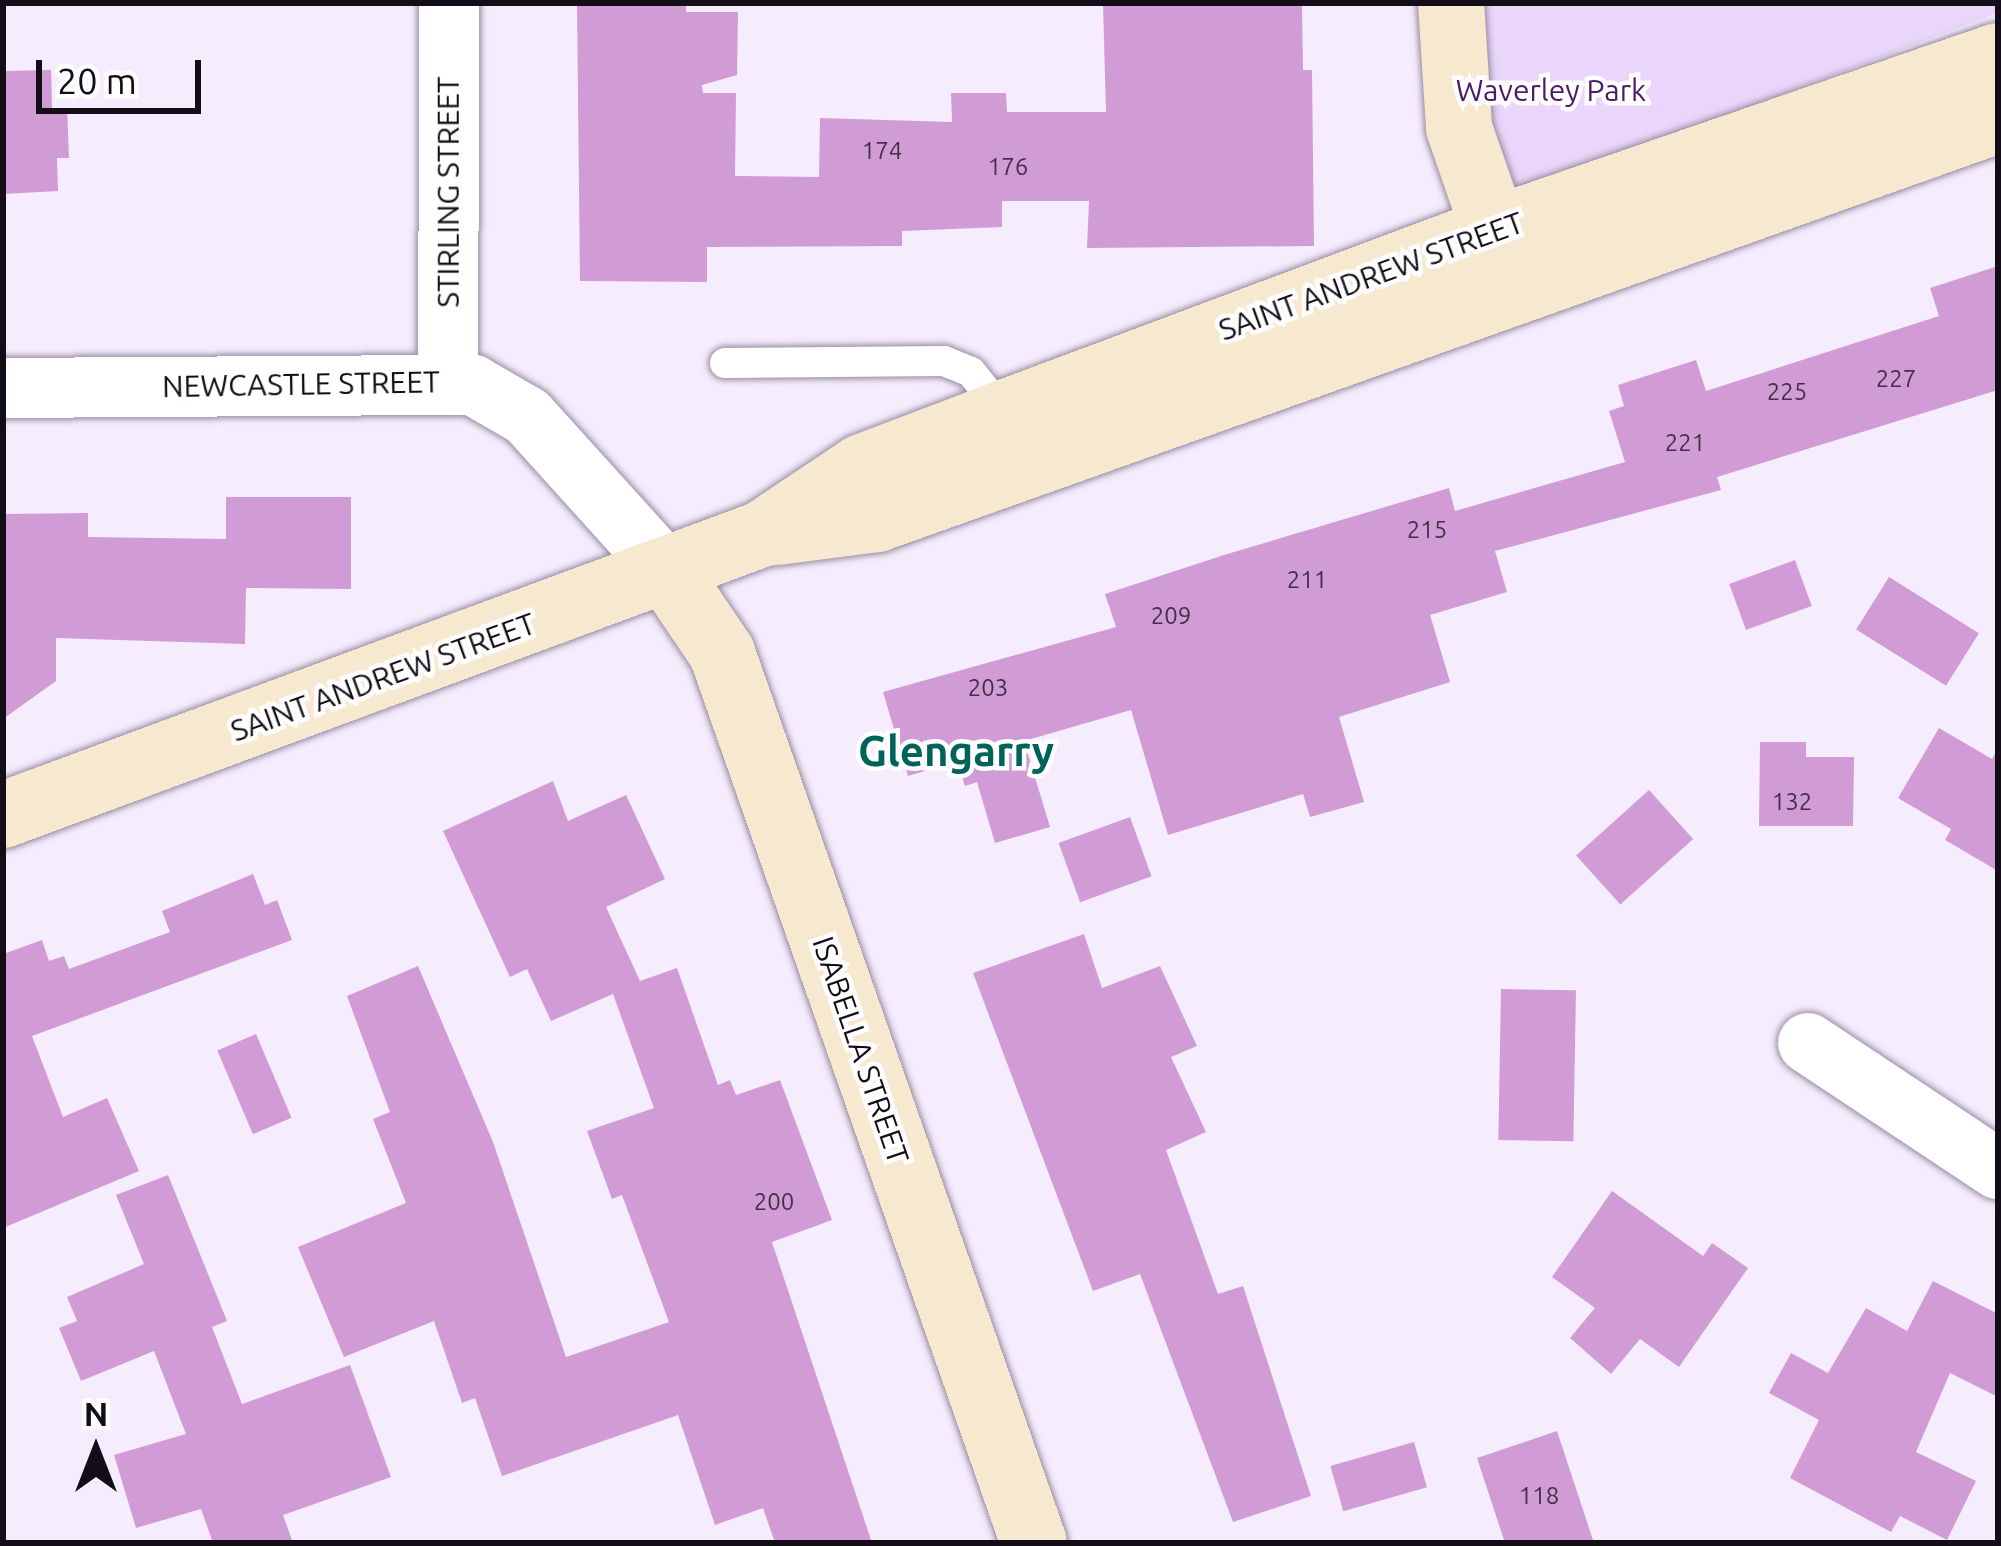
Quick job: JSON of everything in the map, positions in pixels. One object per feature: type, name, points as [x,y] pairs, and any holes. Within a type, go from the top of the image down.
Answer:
[{"type":"street","name":"STIRLING STREET","points":[[448,380],[449,3]]},
{"type":"street","points":[[1451,3],[1456,112],[1517,292]]},
{"type":"street","name":"SAINT ANDREW STREET","points":[[762,534],[862,467],[1493,230],[1998,56]]},
{"type":"street","name":"SAINT ANDREW STREET","points":[[3,815],[762,534],[877,519],[1998,120]]},
{"type":"street","name":"NEWCASTLE STREET","points":[[3,388],[448,380],[504,397],[666,570]]},
{"type":"street","name":"ISABELLA STREET","points":[[666,570],[722,653],[1034,1543]]},
{"type":"street","points":[[1808,1042],[1998,1169]]},
{"type":"lane","points":[[725,363],[944,361],[971,372],[1004,413]]},
{"type":"green space","name":"Waverley Park","points":[[1465,3],[1998,3],[1998,13],[1461,215]]},
{"type":"building","points":[[577,3],[686,3],[686,12],[738,12],[737,75],[702,85],[703,93],[736,93],[735,176],[819,177],[820,118],[952,122],[951,93],[1006,93],[1007,112],[1106,112],[1103,3],[1302,6],[1303,70],[1312,70],[1314,246],[1087,248],[1089,201],[1002,201],[1002,227],[902,231],[902,246],[707,247],[707,282],[580,281]]},
{"type":"building","points":[[51,70],[52,108],[67,108],[69,158],[57,158],[58,191],[3,194],[3,71]]},
{"type":"building","points":[[1998,266],[1998,390],[1717,477],[1721,490],[1495,551],[1507,592],[1430,615],[1450,682],[1339,717],[1364,802],[1310,817],[1303,794],[1168,835],[1131,710],[1024,741],[1050,827],[995,843],[977,782],[965,786],[957,761],[908,776],[883,692],[1116,627],[1105,594],[1224,555],[1449,488],[1455,511],[1625,462],[1609,411],[1624,406],[1618,385],[1696,360],[1706,391],[1939,316],[1930,288]]},
{"type":"building","points":[[226,497],[351,497],[351,589],[246,588],[245,644],[56,638],[56,681],[3,719],[6,514],[88,513],[88,537],[226,539]]},
{"type":"building","points":[[1795,560],[1812,606],[1746,630],[1729,584]]},
{"type":"building","points":[[1889,577],[1979,633],[1946,686],[1856,630]]},
{"type":"building","points":[[1939,728],[1992,759],[1998,748],[1998,871],[1945,840],[1951,829],[1898,798]]},
{"type":"building","points":[[1760,742],[1806,742],[1806,757],[1854,757],[1853,826],[1759,826]]},
{"type":"building","points":[[553,781],[568,821],[626,795],[665,879],[606,907],[640,981],[677,968],[718,1085],[730,1080],[736,1095],[780,1080],[832,1220],[772,1242],[872,1543],[775,1543],[763,1508],[715,1525],[678,1415],[502,1476],[475,1398],[462,1403],[434,1321],[344,1357],[298,1247],[406,1203],[373,1119],[390,1112],[347,996],[418,966],[493,1142],[566,1357],[669,1322],[622,1195],[612,1199],[587,1131],[654,1108],[613,994],[551,1021],[527,969],[510,977],[443,831]]},
{"type":"building","points":[[1649,790],[1693,839],[1620,905],[1576,856]]},
{"type":"building","points":[[1130,817],[1152,876],[1080,902],[1059,843]]},
{"type":"building","points":[[253,874],[265,905],[277,900],[292,940],[32,1036],[63,1117],[107,1098],[139,1171],[3,1228],[3,954],[42,940],[49,961],[64,956],[69,969],[170,932],[162,911]]},
{"type":"building","points":[[1084,934],[1102,988],[1160,966],[1197,1046],[1171,1057],[1206,1132],[1166,1150],[1218,1294],[1243,1286],[1311,1496],[1233,1522],[1140,1274],[1093,1291],[973,973]]},
{"type":"building","points":[[1501,989],[1576,990],[1573,1141],[1498,1140]]},
{"type":"building","points":[[256,1034],[292,1118],[253,1134],[217,1050]]},
{"type":"building","points":[[168,1175],[227,1321],[212,1327],[242,1404],[350,1365],[391,1477],[283,1515],[293,1543],[213,1543],[201,1509],[136,1528],[114,1455],[186,1434],[154,1351],[81,1381],[59,1328],[77,1321],[67,1297],[144,1264],[116,1195]]},
{"type":"building","points":[[1612,1191],[1703,1256],[1712,1243],[1748,1268],[1679,1367],[1640,1339],[1611,1374],[1570,1338],[1595,1308],[1552,1277]]},
{"type":"building","points":[[1933,1281],[1998,1314],[1998,1397],[1950,1373],[1916,1452],[1976,1481],[1947,1540],[1900,1516],[1891,1532],[1790,1478],[1819,1420],[1769,1393],[1791,1353],[1828,1373],[1866,1308],[1907,1331]]},
{"type":"building","points":[[1557,1431],[1594,1543],[1505,1543],[1477,1458]]},
{"type":"building","points":[[1414,1442],[1427,1487],[1343,1511],[1330,1466]]},
{"type":"district","name":"Glengarry","points":[[956,751]]}]
